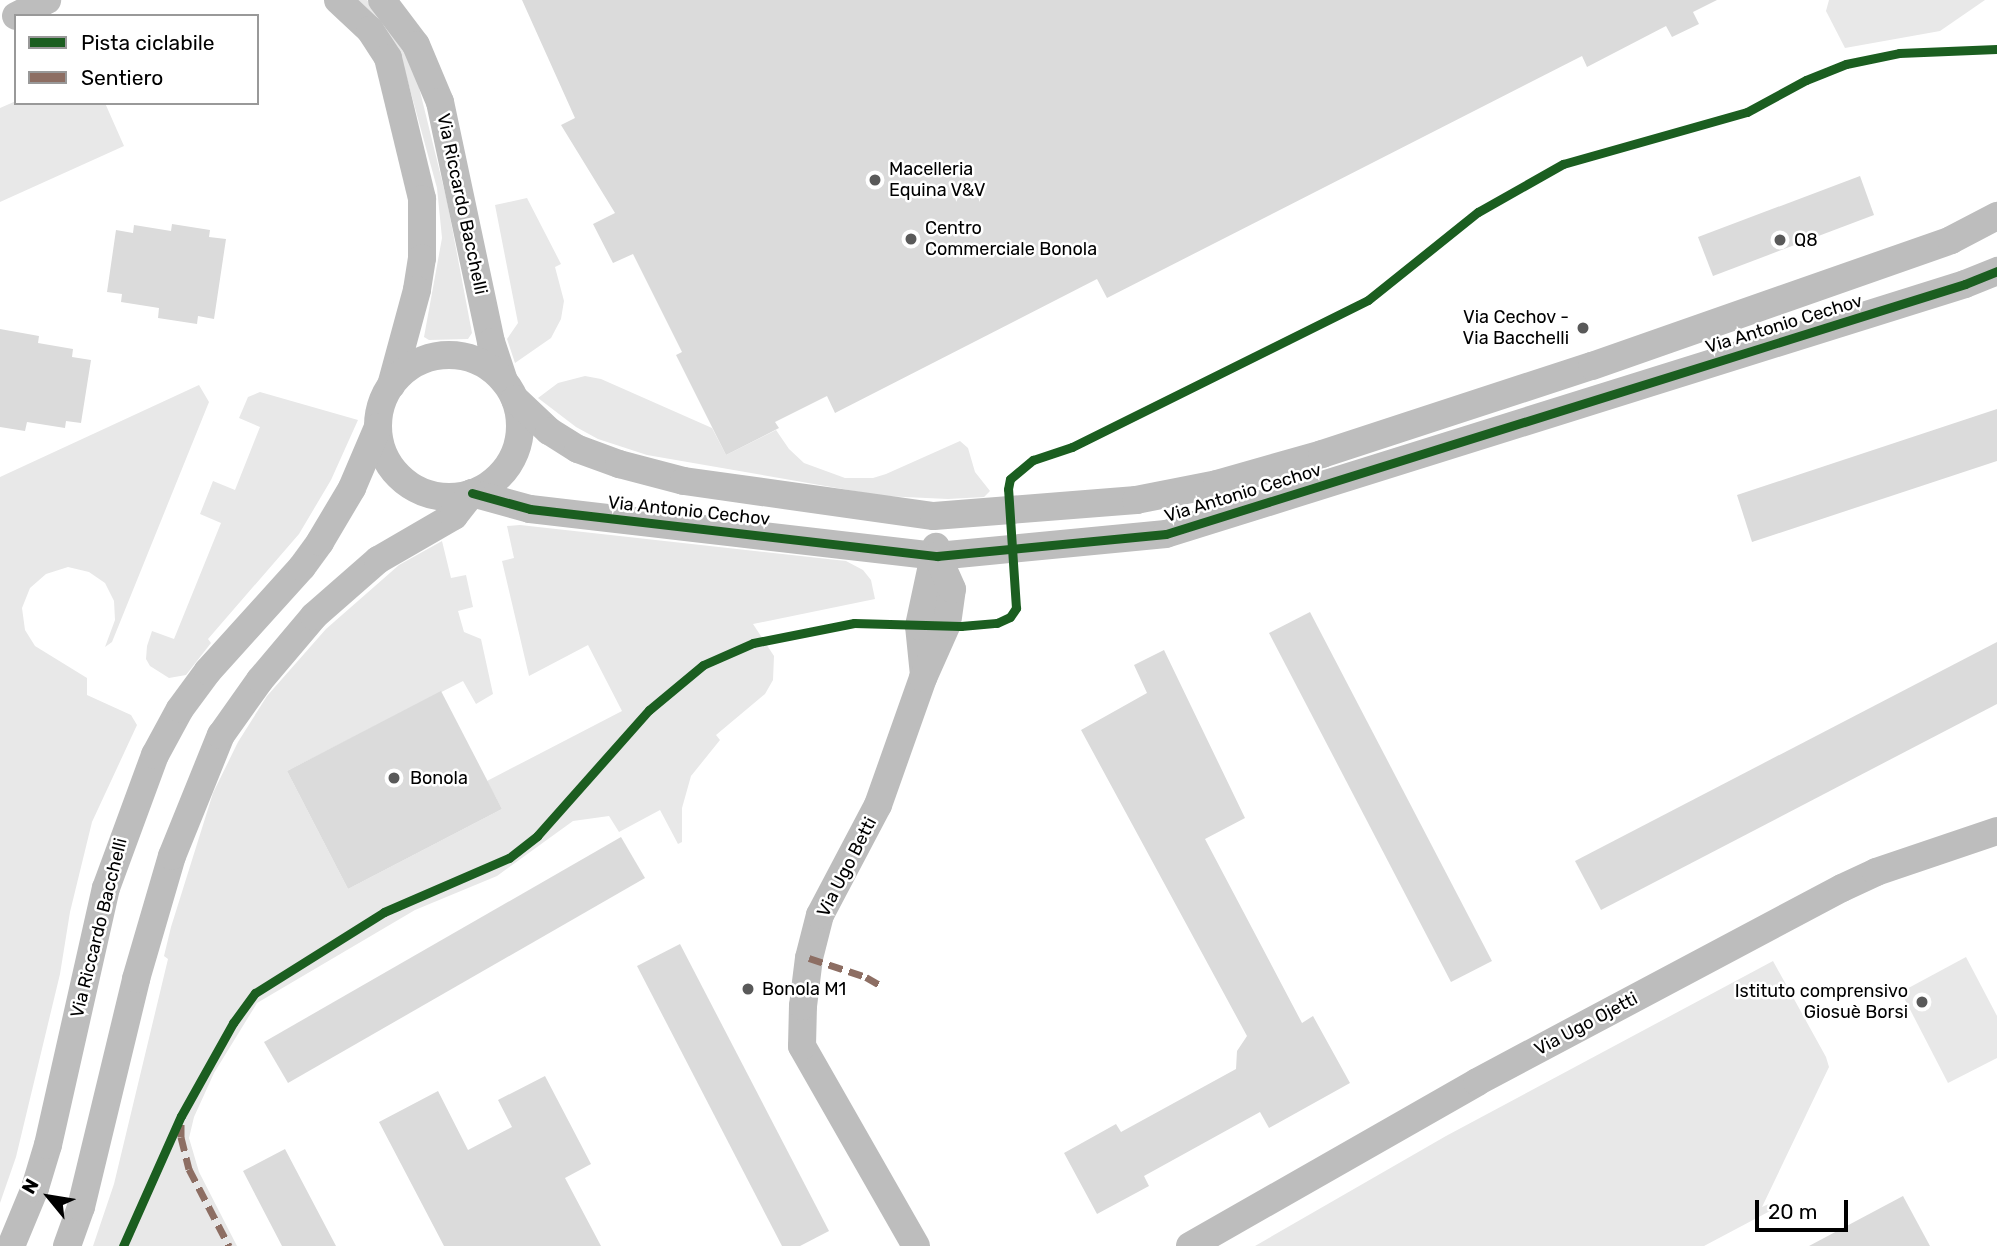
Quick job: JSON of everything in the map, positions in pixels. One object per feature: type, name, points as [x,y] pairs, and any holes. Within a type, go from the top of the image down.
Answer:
[{"type":"street","points":[[20,14],[47,0]]},
{"type":"street","points":[[338,0],[370,30],[388,58],[422,199],[422,258],[417,290],[391,386],[382,405],[378,427],[382,449],[391,468],[406,483],[424,493],[444,498],[472,493]]},
{"type":"street","name":"Via Riccardo Bacchelli","points":[[382,0],[416,45],[440,102],[491,342],[510,390]]},
{"type":"street","name":"Via Antonio Cechov","points":[[510,390],[533,418],[564,441],[594,456],[652,473],[889,512],[934,516],[1148,498],[1217,484],[1296,462],[1592,366],[1951,240],[1997,216]]},
{"type":"street","name":"Via Antonio Cechov","points":[[472,493],[530,509],[937,556],[1166,534],[1997,271]]},
{"type":"street","points":[[67,1246],[84,1197],[136,979],[172,856],[221,735],[260,680],[314,616],[378,560],[454,516],[472,493],[500,476],[512,460],[519,440],[520,419],[510,390],[488,366],[468,358],[446,355],[425,359],[406,370],[391,386]]},
{"type":"street","name":"Via Riccardo Bacchelli","points":[[11,1246],[35,1188],[47,1145],[106,888],[155,755],[180,709],[208,671],[302,567],[320,541],[352,488],[378,427]]},
{"type":"street","points":[[934,516],[937,556]]},
{"type":"street","name":"Via Ugo Betti","points":[[916,1246],[802,1046],[802,1033],[809,958],[820,915],[878,805],[924,675],[947,624],[952,589],[937,556]]},
{"type":"street","name":"Via Ugo Ojetti","points":[[1190,1246],[1477,1082],[1842,888],[1876,872],[1997,831]]},
{"type":"shaded area","points":[[355,0],[367,0],[396,33],[417,79],[447,201],[472,333],[468,339],[429,340],[424,337],[442,238],[437,188],[403,64]]},
{"type":"shaded area","points":[[1829,0],[1985,0],[1940,31],[1845,48],[1826,11]]},
{"type":"shaded area","points":[[14,102],[14,105],[106,105],[124,146],[0,202],[0,108]]},
{"type":"shaded area","points":[[527,198],[561,264],[555,267],[564,301],[561,319],[551,338],[515,363],[507,339],[518,323],[495,205]]},
{"type":"shaded area","points":[[585,376],[601,379],[712,428],[726,455],[776,430],[789,449],[804,463],[845,478],[873,478],[886,474],[960,441],[968,448],[975,472],[990,491],[984,497],[948,499],[883,496],[647,455],[598,439],[576,427],[538,398],[558,383]]},
{"type":"shaded area","points":[[199,385],[209,402],[112,642],[105,647],[115,620],[114,601],[105,583],[89,572],[68,567],[46,574],[30,588],[22,608],[25,630],[35,646],[87,678],[87,695],[131,715],[137,725],[92,822],[70,912],[60,974],[16,1157],[0,1203],[0,477]]},
{"type":"shaded area","points":[[260,392],[358,420],[331,480],[299,534],[208,639],[211,643],[186,675],[169,678],[150,666],[146,659],[147,646],[152,631],[174,639],[221,523],[200,514],[213,481],[235,490],[260,427],[239,418],[248,397]]},
{"type":"shaded area","points":[[520,525],[846,561],[863,570],[871,580],[875,599],[753,624],[774,656],[773,680],[765,694],[716,735],[720,740],[691,776],[682,808],[682,842],[678,844],[660,810],[619,832],[609,816],[573,821],[497,876],[415,910],[257,1003],[214,1073],[194,1117],[189,1138],[199,1172],[237,1246],[93,1246],[114,1184],[168,959],[164,956],[171,927],[213,793],[238,742],[267,696],[326,629],[399,565],[442,541],[451,578],[466,575],[473,607],[458,611],[464,632],[481,639],[493,694],[476,704],[463,681],[287,771],[348,889],[502,809],[487,781],[622,711],[588,645],[529,676],[502,561],[514,558],[507,526]]},
{"type":"shaded area","points":[[1966,957],[1997,1016],[1997,1058],[1948,1083],[1901,992]]},
{"type":"shaded area","points":[[1773,961],[1829,1067],[1762,1207],[1775,1201],[1770,1211],[1704,1246],[1255,1246],[1446,1136]]},
{"type":"building","name":"Centro Commerciale Bonola","points":[[522,0],[1717,0],[1693,12],[1699,24],[1672,37],[1666,26],[1587,67],[1582,56],[1107,298],[1097,279],[835,413],[827,396],[775,422],[779,428],[726,455],[676,355],[682,352],[633,254],[613,263],[593,224],[615,213],[561,125],[575,118]]},
{"type":"building","points":[[1860,176],[1874,215],[1713,276],[1698,237]]},
{"type":"building","points":[[172,224],[210,230],[209,237],[226,239],[214,319],[198,316],[197,324],[158,318],[159,308],[121,302],[122,294],[107,292],[116,230],[133,233],[134,225],[171,231]]},
{"type":"building","points":[[0,329],[39,336],[38,343],[73,349],[72,357],[91,360],[81,423],[66,421],[65,428],[27,422],[25,431],[0,427]]},
{"type":"building","points":[[1997,409],[1997,461],[1752,542],[1737,495]]},
{"type":"building","points":[[1310,612],[1492,961],[1451,982],[1269,633]]},
{"type":"building","points":[[1997,642],[1997,704],[1601,910],[1575,861]]},
{"type":"building","points":[[1164,650],[1245,818],[1205,839],[1302,1023],[1313,1016],[1350,1083],[1269,1128],[1260,1112],[1144,1176],[1149,1186],[1097,1214],[1064,1153],[1116,1124],[1121,1132],[1236,1069],[1237,1051],[1247,1036],[1081,730],[1147,693],[1134,665]]},
{"type":"building","points":[[441,691],[502,809],[348,889],[287,771]]},
{"type":"building","points":[[621,837],[645,878],[288,1083],[264,1042]]},
{"type":"building","points":[[680,944],[829,1231],[800,1246],[782,1246],[637,966]]},
{"type":"building","points":[[545,1076],[591,1164],[565,1178],[601,1246],[444,1246],[379,1122],[438,1091],[468,1150],[512,1127],[498,1100]]},
{"type":"building","points":[[285,1149],[336,1246],[282,1246],[243,1171]]},
{"type":"building","points":[[1903,1196],[1930,1246],[1809,1246]]},
{"type":"marked path","points":[[809,958],[866,977],[883,987]]},
{"type":"marked path","points":[[181,1124],[181,1137],[189,1169],[229,1246]]},
{"type":"cycle path","points":[[123,1246],[181,1116],[233,1023],[255,993],[384,912],[509,858],[537,836],[649,710],[703,665],[753,643],[854,623],[961,626],[997,623],[1010,617],[1016,608],[1008,489],[1010,479],[1033,460],[1072,447],[1368,300],[1478,212],[1563,164],[1747,112],[1806,80],[1846,64],[1899,53],[1997,49]]},
{"type":"cycle path","points":[[472,493],[530,509],[937,556],[1166,534],[1965,284],[1997,271]]},
{"type":"place","name":"Macelleria Equina V&V","points":[[875,180]]},
{"type":"place","name":"Centro Commerciale Bonola","points":[[911,239]]},
{"type":"place","name":"Q8","points":[[1780,240]]},
{"type":"place","name":"Via Cechov - Via Bacchelli","points":[[1583,328]]},
{"type":"place","name":"Bonola","points":[[394,778]]},
{"type":"place","name":"Bonola M1","points":[[748,989]]},
{"type":"place","name":"Istituto comprensivo Giosuè Borsi","points":[[1922,1002]]}]
